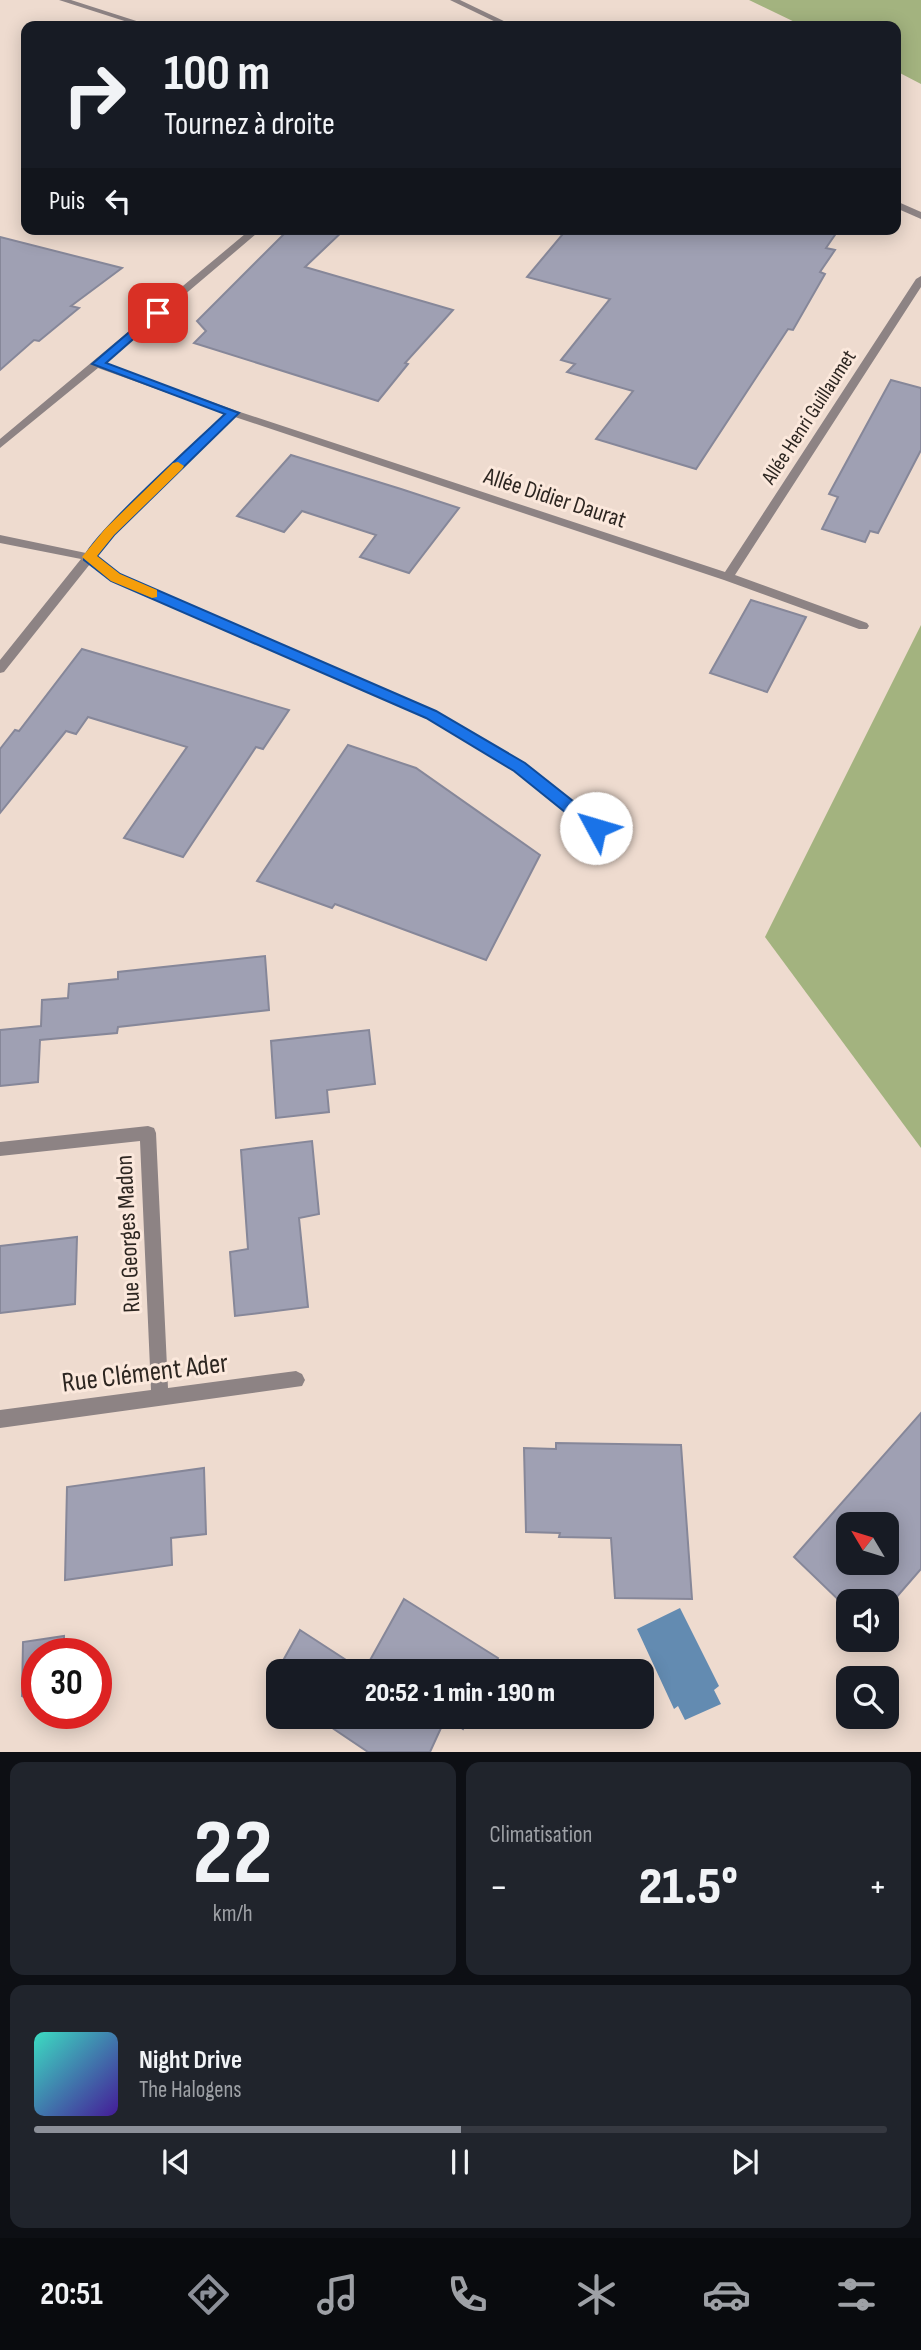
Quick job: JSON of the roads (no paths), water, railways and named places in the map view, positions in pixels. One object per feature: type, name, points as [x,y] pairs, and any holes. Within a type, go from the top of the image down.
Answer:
[{"type":"street","points":[[63,0],[132,21]]},
{"type":"street","points":[[454,0],[495,21]]},
{"type":"street","points":[[901,206],[921,216]]},
{"type":"street","points":[[0,445],[250,235]]},
{"type":"street","name":"Allée Henri Guillaumet","points":[[729,577],[921,279]]},
{"type":"street","name":"Allée Didier Daurat","points":[[98,364],[233,413],[729,577],[863,626]]},
{"type":"street","points":[[0,669],[109,532],[233,413]]},
{"type":"street","points":[[0,539],[89,557],[116,578],[431,714],[520,767],[596,828]]},
{"type":"street","name":"Rue Georges Madon","points":[[0,1149],[148,1133],[160,1398]]},
{"type":"street","name":"Rue Clément Ader","points":[[0,1419],[296,1380]]},
{"type":"water","points":[[680,1608],[719,1686],[714,1690],[721,1704],[685,1720],[678,1706],[674,1709],[654,1666],[654,1659],[651,1659],[637,1629]]}]
